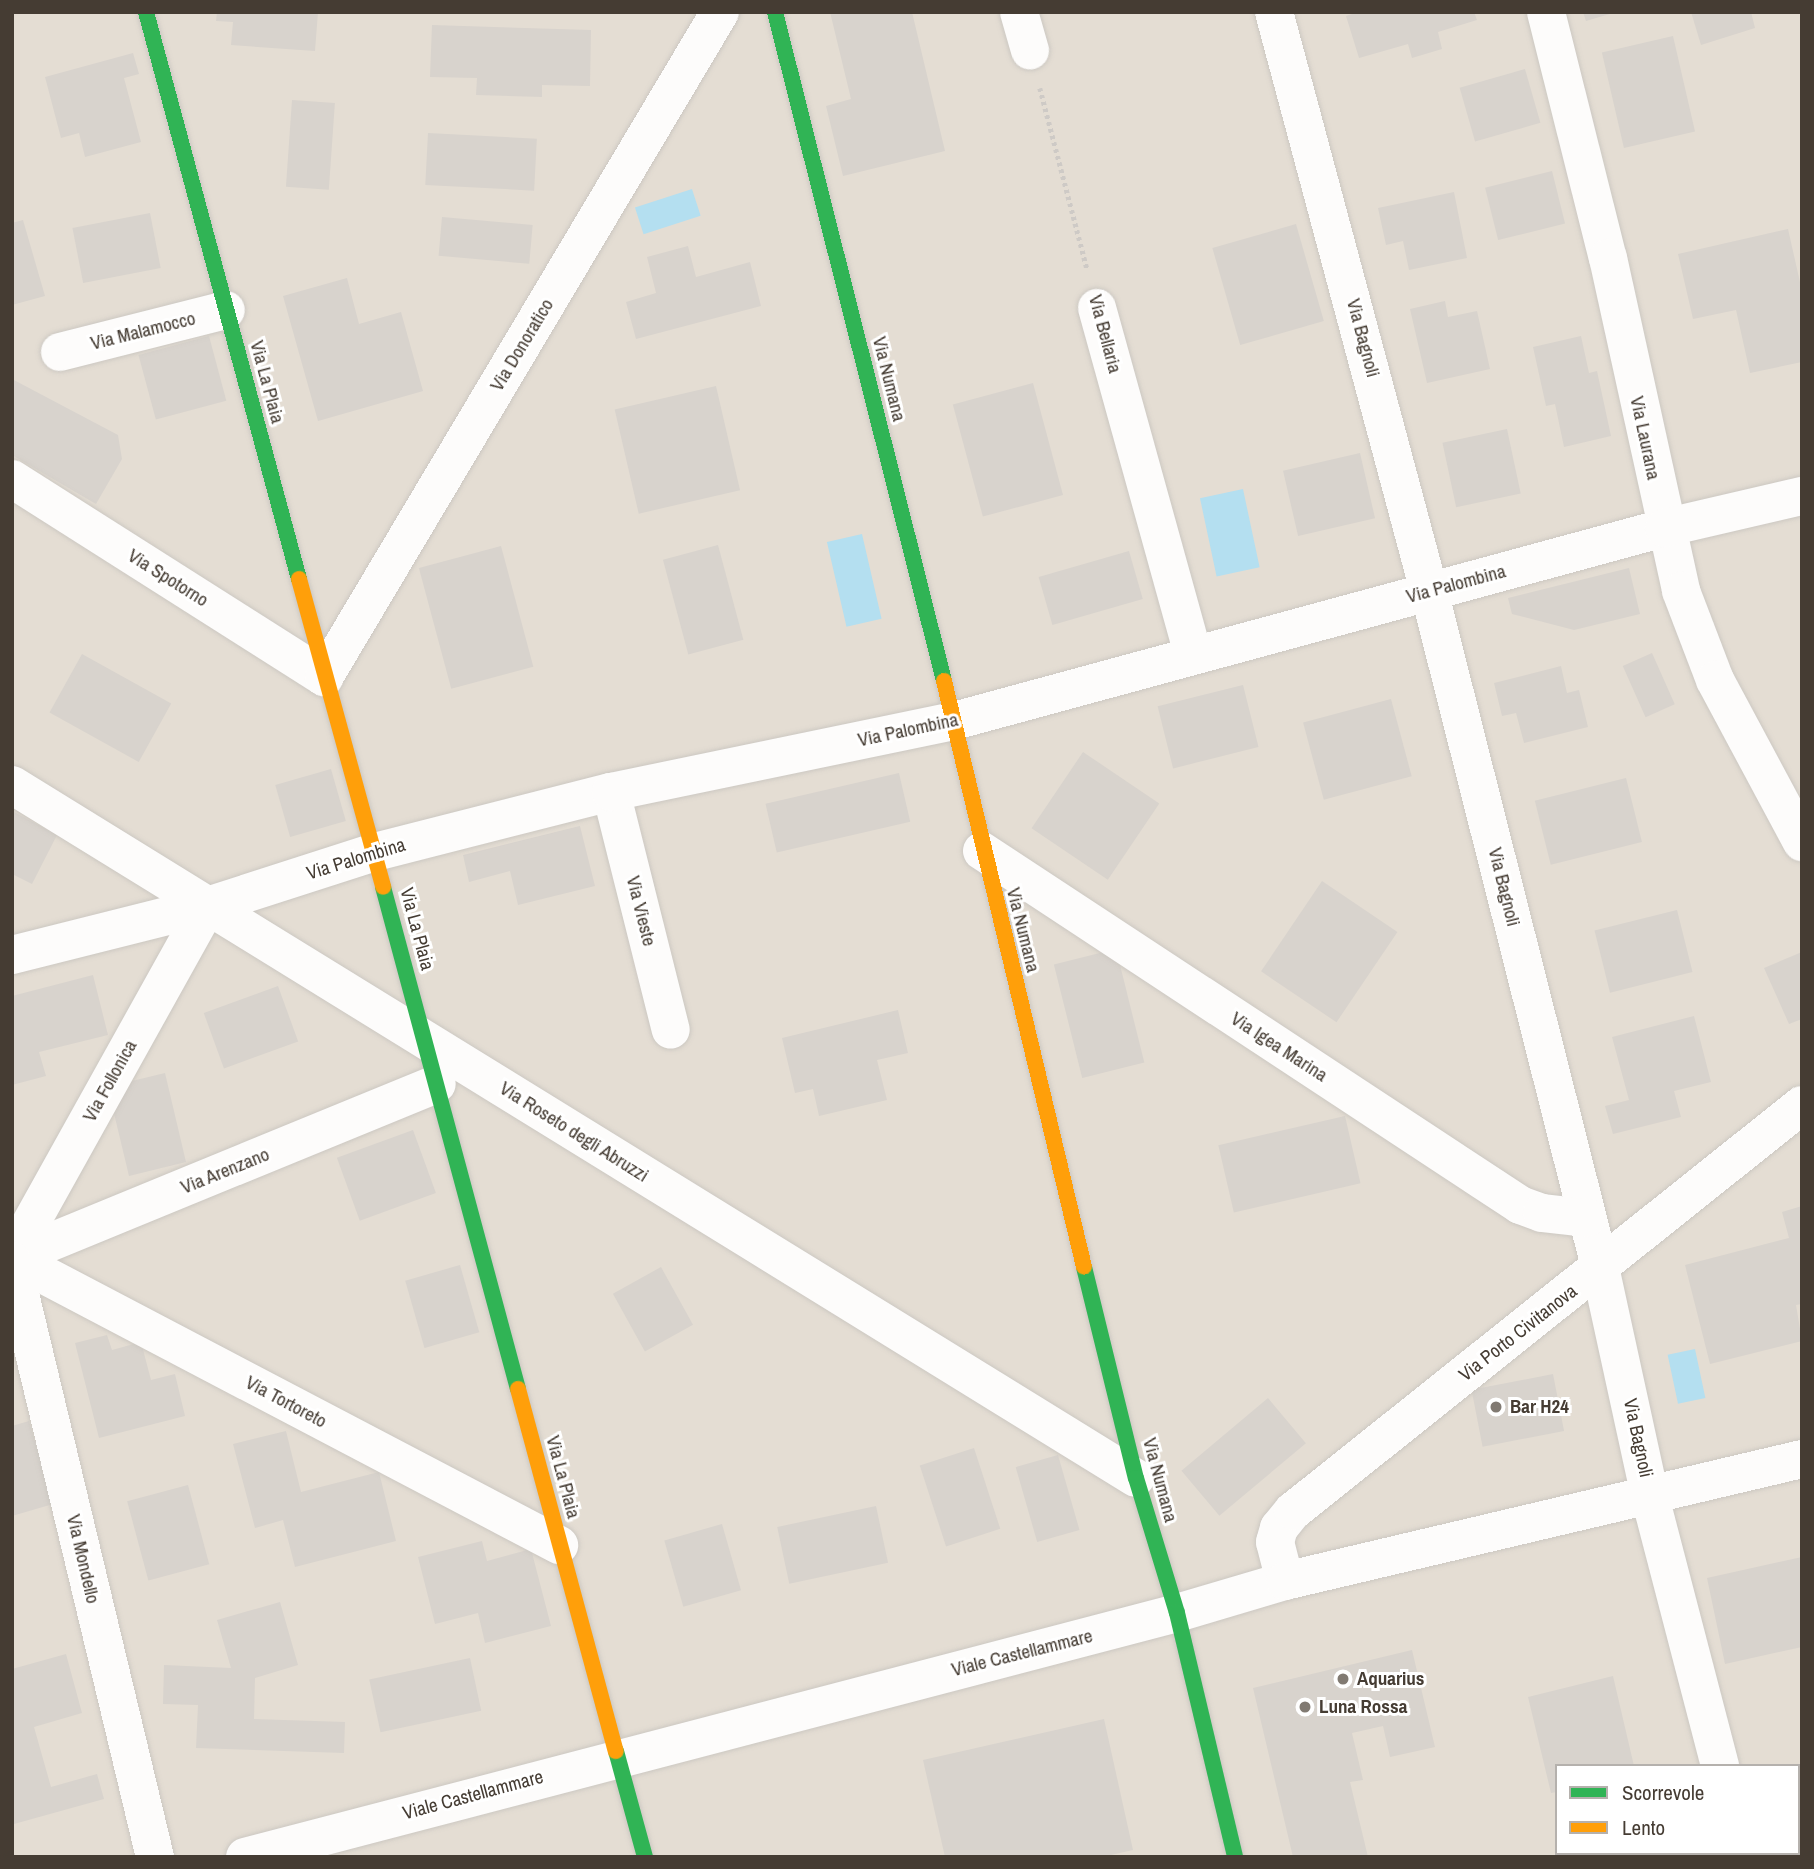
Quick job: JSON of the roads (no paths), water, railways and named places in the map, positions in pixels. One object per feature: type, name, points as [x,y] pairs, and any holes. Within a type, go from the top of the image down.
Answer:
[{"type":"street","name":"Via La Plaia","points":[[146,12],[645,1857]]},
{"type":"street","name":"Via Donoratico","points":[[324,677],[720,12]]},
{"type":"street","name":"Via Numana","points":[[775,12],[954,721],[982,851],[1136,1478],[1177,1614],[1235,1857]]},
{"type":"street","points":[[1019,12],[1030,50]]},
{"type":"street","name":"Via Bagnoli","points":[[1274,12],[1429,591],[1600,1267],[1650,1497],[1719,1764]]},
{"type":"street","name":"Via Laurana","points":[[1546,12],[1608,258],[1664,528],[1681,591],[1715,680],[1802,842]]},
{"type":"street","name":"Via Bellaria","points":[[1097,308],[1193,654]]},
{"type":"street","name":"Via Malamocco","points":[[60,352],[226,310]]},
{"type":"street","name":"Via Spotorno","points":[[12,479],[324,677]]},
{"type":"street","name":"Via Palombina","points":[[12,955],[207,906],[374,852],[611,792],[954,721],[1664,528],[1802,496]]},
{"type":"street","name":"Via Roseto degli Abruzzi","points":[[12,785],[1136,1478]]},
{"type":"street","name":"Via Vieste","points":[[611,792],[671,1030]]},
{"type":"street","name":"Via Igea Marina","points":[[982,851],[1520,1205],[1542,1213],[1587,1218]]},
{"type":"street","name":"Via Follonica","points":[[12,1259],[207,906]]},
{"type":"street","name":"Via Arenzano","points":[[12,1259],[437,1084]]},
{"type":"street","name":"Via Porto Civitanova","points":[[1284,1581],[1275,1548],[1276,1534],[1287,1516],[1802,1105]]},
{"type":"street","name":"Via Tortoreto","points":[[12,1259],[559,1545]]},
{"type":"street","name":"Via Mondello","points":[[12,1259],[155,1857]]},
{"type":"street","name":"Viale Castellammare","points":[[245,1857],[618,1756],[1177,1614],[1284,1581],[1650,1497],[1802,1459]]},
{"type":"water","points":[[692,189],[701,216],[644,234],[635,208]]},
{"type":"water","points":[[1243,489],[1260,567],[1217,576],[1200,498]]},
{"type":"water","points":[[862,534],[882,619],[846,627],[827,542]]},
{"type":"water","points":[[1695,1349],[1705,1398],[1678,1404],[1668,1355]]},
{"type":"place","name":"Bar H24","points":[[1496,1407]]},
{"type":"place","name":"Aquarius","points":[[1343,1679]]},
{"type":"place","name":"Luna Rossa","points":[[1305,1707]]}]
